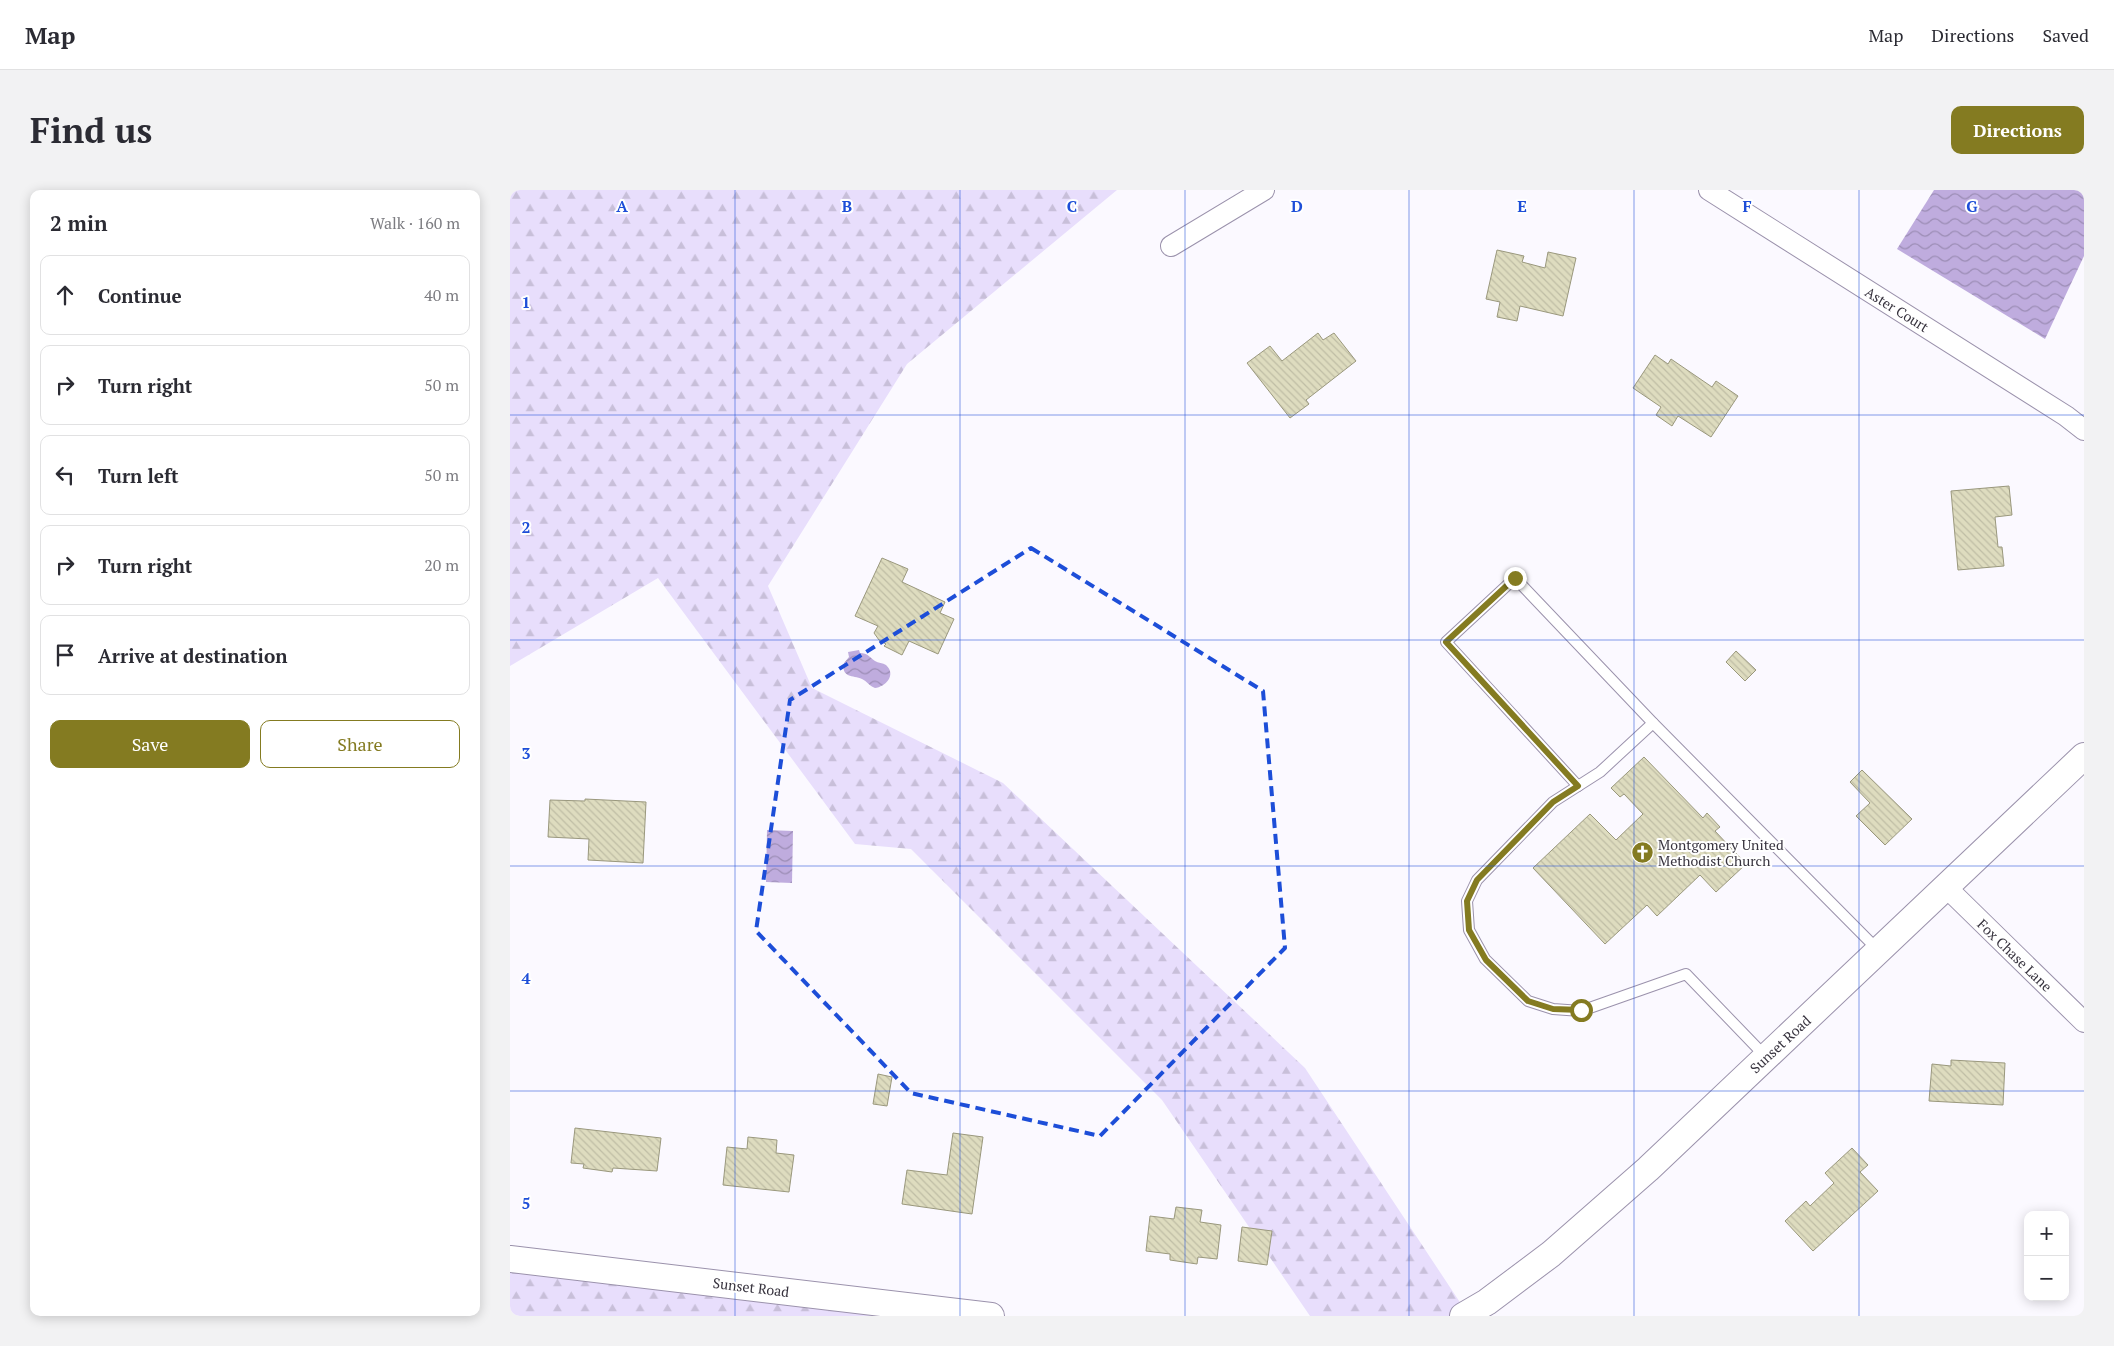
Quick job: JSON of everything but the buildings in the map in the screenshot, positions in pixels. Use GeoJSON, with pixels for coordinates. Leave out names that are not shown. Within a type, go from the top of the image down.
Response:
{"type":"FeatureCollection","features":[{"type":"Feature","properties":{"kind":"street"},"geometry":{"type":"LineString","coordinates":[[1171,246],[1264,190]]}},
{"type":"Feature","properties":{"kind":"street","name":"Aster Court"},"geometry":{"type":"LineString","coordinates":[[1709,190],[2066,416],[2084,430]]}},
{"type":"Feature","properties":{"kind":"street","name":"Sunset Road"},"geometry":{"type":"LineString","coordinates":[[1464,1316],[1487,1302],[1551,1254],[1648,1169],[2084,756]]}},
{"type":"Feature","properties":{"kind":"street","name":"Fox Chase Lane"},"geometry":{"type":"LineString","coordinates":[[1946,888],[2084,1022]]}},
{"type":"Feature","properties":{"kind":"street","name":"Sunset Road"},"geometry":{"type":"LineString","coordinates":[[510,1259],[991,1316]]}},
{"type":"Feature","properties":{"kind":"lane"},"geometry":{"type":"LineString","coordinates":[[1578,786],[1446,642],[1515,578],[1653,723],[1878,951]]}},
{"type":"Feature","properties":{"kind":"lane"},"geometry":{"type":"LineString","coordinates":[[1653,723],[1600,772],[1553,802],[1477,880],[1467,901],[1469,930],[1486,960],[1528,1001],[1553,1009],[1581,1010],[1686,974],[1766,1058]]}},
{"type":"Feature","properties":{"kind":"highlighted area"},"geometry":{"type":"Polygon","coordinates":[[[1031,548],[1263,691],[1285,948],[1100,1136],[911,1093],[756,931],[790,700],[1031,548]]]}},
{"type":"Feature","properties":{"kind":"green space"},"geometry":{"type":"Polygon","coordinates":[[[510,190],[1117,190],[907,364],[768,586],[812,688],[1003,783],[1305,1068],[1469,1316],[1310,1316],[1162,1100],[911,849],[855,844],[658,578],[510,666],[510,190]]]}},
{"type":"Feature","properties":{"kind":"green space"},"geometry":{"type":"Polygon","coordinates":[[[510,1258],[942,1316],[510,1316],[510,1258]]]}},
{"type":"Feature","properties":{"kind":"water"},"geometry":{"type":"Polygon","coordinates":[[[1934,190],[2084,190],[2084,256],[2045,339],[1897,249],[1934,190]]]}},
{"type":"Feature","properties":{"kind":"water"},"geometry":{"type":"Polygon","coordinates":[[[859,650],[860,653],[867,654],[876,662],[886,665],[890,676],[886,683],[875,688],[864,680],[846,674],[844,663],[849,657],[848,652],[859,650]]]}},
{"type":"Feature","properties":{"kind":"water"},"geometry":{"type":"Polygon","coordinates":[[[767,830],[793,831],[792,883],[766,882],[767,830]]]}},
{"type":"Feature","properties":{"kind":"place","name":"Montgomery United Methodist Church"},"geometry":{"type":"Point","coordinates":[1642,852]}},
{"type":"Feature","properties":{"kind":"route"},"geometry":{"type":"LineString","coordinates":[[1515,578],[1446,642],[1578,786],[1553,802],[1477,880],[1467,901],[1469,930],[1486,960],[1528,1001],[1553,1009],[1581,1010]]}}]}
